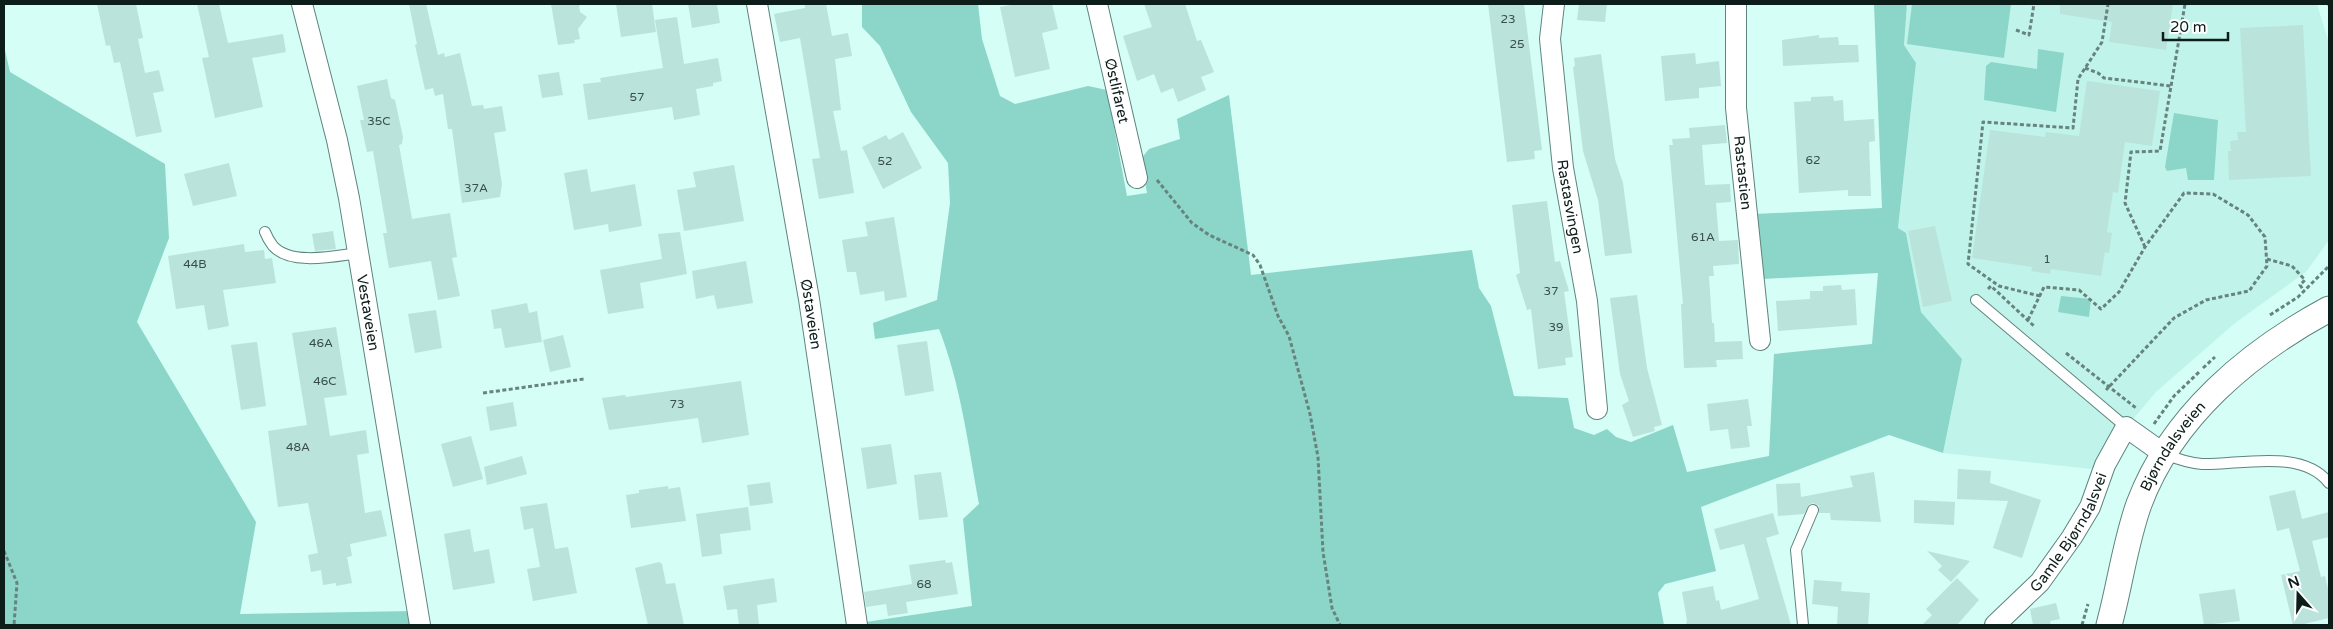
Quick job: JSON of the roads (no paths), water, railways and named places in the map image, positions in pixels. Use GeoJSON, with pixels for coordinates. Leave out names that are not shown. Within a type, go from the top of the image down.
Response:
{"type":"FeatureCollection","features":[{"type":"Feature","properties":{"kind":"street","name":"Vestaveien"},"geometry":{"type":"LineString","coordinates":[[302,4],[339,148],[359,253],[420,625]]}},
{"type":"Feature","properties":{"kind":"street","name":"Østaveien"},"geometry":{"type":"LineString","coordinates":[[757,4],[807,289],[857,625]]}},
{"type":"Feature","properties":{"kind":"street","name":"Østlifaret"},"geometry":{"type":"LineString","coordinates":[[1096,4],[1137,178]]}},
{"type":"Feature","properties":{"kind":"street","name":"Rastasvingen"},"geometry":{"type":"LineString","coordinates":[[1554,4],[1550,39],[1564,168],[1587,300],[1597,409]]}},
{"type":"Feature","properties":{"kind":"street","name":"Rastastien"},"geometry":{"type":"LineString","coordinates":[[1736,4],[1736,108],[1760,340]]}},
{"type":"Feature","properties":{"kind":"street","name":"Bjørndalsveien"},"geometry":{"type":"LineString","coordinates":[[2109,625],[2132,526],[2146,486],[2164,454],[2187,421],[2222,384],[2321,313],[2329,299]]}},
{"type":"Feature","properties":{"kind":"street"},"geometry":{"type":"LineString","coordinates":[[2126,427],[2164,454]]}},
{"type":"Feature","properties":{"kind":"street","name":"Gamle Bjørndalsvei"},"geometry":{"type":"LineString","coordinates":[[1995,625],[2040,582],[2072,538],[2090,507],[2105,464],[2126,427]]}},
{"type":"Feature","properties":{"kind":"lane"},"geometry":{"type":"LineString","coordinates":[[265,232],[276,248],[298,258],[324,258],[359,253]]}},
{"type":"Feature","properties":{"kind":"lane"},"geometry":{"type":"LineString","coordinates":[[1976,300],[2126,427]]}},
{"type":"Feature","properties":{"kind":"lane"},"geometry":{"type":"LineString","coordinates":[[2164,454],[2190,463],[2202,464],[2248,460],[2302,464],[2322,473],[2329,483]]}},
{"type":"Feature","properties":{"kind":"lane"},"geometry":{"type":"LineString","coordinates":[[1803,625],[1796,550],[1813,510]]}}]}
